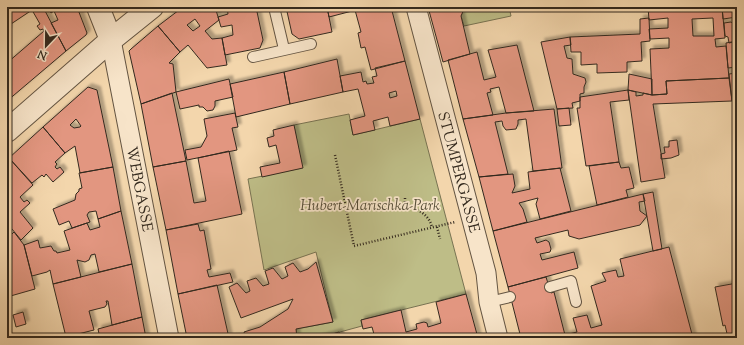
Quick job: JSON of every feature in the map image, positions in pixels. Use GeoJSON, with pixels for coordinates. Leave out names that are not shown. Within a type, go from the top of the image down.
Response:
{"type":"FeatureCollection","features":[{"type":"Feature","properties":{"kind":"street"},"geometry":{"type":"LineString","coordinates":[[98,7],[111,40]]}},
{"type":"Feature","properties":{"kind":"street"},"geometry":{"type":"LineString","coordinates":[[7,130],[111,40],[152,7]]}},
{"type":"Feature","properties":{"kind":"street","name":"STUMPERGASSE"},"geometry":{"type":"LineString","coordinates":[[416,7],[488,278],[489,302],[498,338]]}},
{"type":"Feature","properties":{"kind":"street","name":"WEBGASSE"},"geometry":{"type":"LineString","coordinates":[[111,40],[169,338]]}},
{"type":"Feature","properties":{"kind":"lane"},"geometry":{"type":"LineString","coordinates":[[274,7],[284,49]]}},
{"type":"Feature","properties":{"kind":"lane"},"geometry":{"type":"LineString","coordinates":[[253,56],[311,44]]}},
{"type":"Feature","properties":{"kind":"lane"},"geometry":{"type":"LineString","coordinates":[[550,287],[571,281],[576,302]]}},
{"type":"Feature","properties":{"kind":"lane"},"geometry":{"type":"LineString","coordinates":[[489,302],[510,297]]}},
{"type":"Feature","properties":{"kind":"path"},"geometry":{"type":"LineString","coordinates":[[336,156],[354,246],[437,227],[471,217]]}},
{"type":"Feature","properties":{"kind":"path"},"geometry":{"type":"LineString","coordinates":[[406,198],[405,206],[420,210],[430,219],[432,228]]}},
{"type":"Feature","properties":{"kind":"path"},"geometry":{"type":"LineString","coordinates":[[437,227],[440,239]]}},
{"type":"Feature","properties":{"kind":"green space"},"geometry":{"type":"Polygon","coordinates":[[[463,7],[509,7],[511,16],[464,26],[461,16],[464,9],[463,7]]]}},
{"type":"Feature","properties":{"kind":"green space","name":"Hubert-Marischka-Park"},"geometry":{"type":"Polygon","coordinates":[[[349,114],[353,135],[420,119],[466,294],[361,320],[362,326],[318,338],[297,338],[296,329],[333,322],[316,252],[264,270],[248,179],[302,168],[294,125],[349,114]]]}},
{"type":"Feature","properties":{"kind":"building"},"geometry":{"type":"Polygon","coordinates":[[[7,7],[43,7],[66,51],[7,101],[7,63],[44,31],[43,29],[40,30],[37,26],[40,24],[32,10],[8,26],[7,31],[7,7]]]}},
{"type":"Feature","properties":{"kind":"building"},"geometry":{"type":"Polygon","coordinates":[[[43,7],[77,7],[87,33],[86,35],[66,51],[51,23],[58,20],[54,11],[51,13],[50,11],[44,10],[43,7]]]}},
{"type":"Feature","properties":{"kind":"building"},"geometry":{"type":"Polygon","coordinates":[[[183,7],[215,7],[219,20],[205,31],[212,39],[222,38],[227,65],[207,68],[188,45],[180,52],[158,26],[183,7]],[[195,19],[187,25],[193,31],[200,26],[195,19]]]}},
{"type":"Feature","properties":{"kind":"building"},"geometry":{"type":"Polygon","coordinates":[[[227,7],[256,7],[263,40],[260,48],[225,55],[222,38],[233,35],[232,25],[221,27],[218,17],[228,14],[227,7]]]}},
{"type":"Feature","properties":{"kind":"building"},"geometry":{"type":"Polygon","coordinates":[[[286,7],[327,7],[332,32],[299,39],[292,34],[286,7]]]}},
{"type":"Feature","properties":{"kind":"building"},"geometry":{"type":"Polygon","coordinates":[[[327,7],[355,7],[356,10],[329,17],[327,7]]]}},
{"type":"Feature","properties":{"kind":"building"},"geometry":{"type":"Polygon","coordinates":[[[368,7],[391,7],[405,61],[371,70],[365,47],[361,48],[358,33],[361,32],[355,10],[368,7]]]}},
{"type":"Feature","properties":{"kind":"building"},"geometry":{"type":"Polygon","coordinates":[[[428,7],[463,7],[464,9],[461,16],[470,54],[443,62],[428,7]]]}},
{"type":"Feature","properties":{"kind":"building"},"geometry":{"type":"Polygon","coordinates":[[[648,7],[722,7],[725,38],[715,39],[716,47],[726,46],[729,78],[666,81],[667,94],[652,95],[650,49],[669,48],[669,38],[650,39],[649,29],[668,28],[668,18],[649,20],[648,7]],[[713,18],[692,19],[693,36],[714,36],[713,18]]]}},
{"type":"Feature","properties":{"kind":"building"},"geometry":{"type":"Polygon","coordinates":[[[722,7],[736,7],[737,17],[723,19],[722,7]]]}},
{"type":"Feature","properties":{"kind":"building"},"geometry":{"type":"Polygon","coordinates":[[[649,18],[650,41],[641,42],[642,61],[627,62],[627,72],[597,73],[597,64],[581,65],[581,52],[571,52],[570,37],[640,34],[640,19],[649,18]]]}},
{"type":"Feature","properties":{"kind":"building"},"geometry":{"type":"Polygon","coordinates":[[[731,22],[737,25],[737,41],[729,43],[728,37],[725,36],[724,23],[731,22]]]}},
{"type":"Feature","properties":{"kind":"building"},"geometry":{"type":"Polygon","coordinates":[[[158,26],[180,52],[169,63],[173,64],[176,92],[141,104],[129,51],[158,26]]]}},
{"type":"Feature","properties":{"kind":"building"},"geometry":{"type":"Polygon","coordinates":[[[570,37],[571,45],[564,46],[567,58],[572,59],[573,74],[585,78],[586,82],[584,93],[580,94],[580,101],[572,103],[573,108],[557,109],[541,42],[570,37]]]}},
{"type":"Feature","properties":{"kind":"building"},"geometry":{"type":"Polygon","coordinates":[[[737,41],[737,67],[728,68],[726,43],[737,41]]]}},
{"type":"Feature","properties":{"kind":"building"},"geometry":{"type":"Polygon","coordinates":[[[517,45],[534,111],[506,113],[499,87],[490,89],[491,92],[487,93],[493,115],[463,119],[448,60],[477,52],[484,80],[496,77],[488,50],[517,45]]]}},
{"type":"Feature","properties":{"kind":"building"},"geometry":{"type":"Polygon","coordinates":[[[337,59],[343,92],[290,104],[284,72],[337,59]]]}},
{"type":"Feature","properties":{"kind":"building"},"geometry":{"type":"Polygon","coordinates":[[[405,61],[420,119],[390,126],[388,117],[373,121],[375,130],[353,135],[350,120],[365,116],[358,89],[343,92],[340,76],[361,72],[363,82],[366,81],[367,84],[374,83],[372,77],[377,76],[375,68],[405,61]],[[396,91],[389,93],[390,98],[397,96],[396,91]]]}},
{"type":"Feature","properties":{"kind":"building"},"geometry":{"type":"Polygon","coordinates":[[[284,72],[290,104],[236,117],[230,84],[284,72]]]}},
{"type":"Feature","properties":{"kind":"building"},"geometry":{"type":"Polygon","coordinates":[[[737,73],[737,100],[732,101],[729,74],[737,73]]]}},
{"type":"Feature","properties":{"kind":"building"},"geometry":{"type":"Polygon","coordinates":[[[629,74],[652,79],[652,95],[628,90],[629,74]]]}},
{"type":"Feature","properties":{"kind":"building"},"geometry":{"type":"Polygon","coordinates":[[[729,78],[732,101],[653,104],[665,178],[641,182],[628,90],[636,92],[636,96],[643,95],[643,93],[652,95],[667,94],[666,81],[729,78]]]}},
{"type":"Feature","properties":{"kind":"building"},"geometry":{"type":"Polygon","coordinates":[[[229,79],[233,97],[215,101],[213,110],[207,111],[203,107],[199,107],[199,105],[180,109],[176,92],[229,79]]]}},
{"type":"Feature","properties":{"kind":"building"},"geometry":{"type":"Polygon","coordinates":[[[88,87],[97,90],[113,167],[80,173],[75,146],[65,153],[43,127],[88,87]],[[76,119],[70,125],[74,128],[81,126],[76,119]]]}},
{"type":"Feature","properties":{"kind":"building"},"geometry":{"type":"Polygon","coordinates":[[[628,90],[629,100],[610,102],[619,162],[586,166],[577,108],[580,108],[580,97],[628,90]]]}},
{"type":"Feature","properties":{"kind":"building"},"geometry":{"type":"Polygon","coordinates":[[[172,93],[186,161],[153,167],[141,104],[172,93]]]}},
{"type":"Feature","properties":{"kind":"building"},"geometry":{"type":"Polygon","coordinates":[[[569,108],[571,125],[559,126],[557,109],[569,108]]]}},
{"type":"Feature","properties":{"kind":"building"},"geometry":{"type":"Polygon","coordinates":[[[554,109],[562,168],[533,171],[526,119],[518,120],[516,129],[506,130],[502,121],[495,122],[508,174],[479,177],[463,119],[506,113],[554,109]]]}},
{"type":"Feature","properties":{"kind":"building"},"geometry":{"type":"Polygon","coordinates":[[[235,113],[238,127],[232,128],[237,150],[187,160],[185,150],[201,147],[207,136],[204,119],[235,113]]]}},
{"type":"Feature","properties":{"kind":"building"},"geometry":{"type":"Polygon","coordinates":[[[294,125],[303,168],[262,177],[260,167],[280,163],[276,145],[269,147],[267,138],[274,136],[273,130],[294,125]]]}},
{"type":"Feature","properties":{"kind":"building"},"geometry":{"type":"Polygon","coordinates":[[[43,127],[65,153],[55,162],[57,164],[55,167],[57,169],[60,167],[64,172],[53,182],[46,174],[44,177],[42,175],[32,183],[9,158],[43,127]]]}},
{"type":"Feature","properties":{"kind":"building"},"geometry":{"type":"Polygon","coordinates":[[[677,140],[679,155],[661,159],[661,154],[665,153],[664,147],[669,147],[669,141],[677,140]]]}},
{"type":"Feature","properties":{"kind":"building"},"geometry":{"type":"Polygon","coordinates":[[[229,151],[242,214],[166,230],[153,167],[186,161],[194,203],[206,201],[198,158],[229,151]]]}},
{"type":"Feature","properties":{"kind":"building"},"geometry":{"type":"Polygon","coordinates":[[[9,158],[33,185],[20,197],[24,202],[27,200],[30,203],[20,212],[33,228],[21,240],[7,223],[7,159],[9,158]]]}},
{"type":"Feature","properties":{"kind":"building"},"geometry":{"type":"Polygon","coordinates":[[[619,162],[621,168],[629,167],[634,188],[626,190],[628,197],[597,205],[589,166],[619,162]]]}},
{"type":"Feature","properties":{"kind":"building"},"geometry":{"type":"Polygon","coordinates":[[[113,167],[121,211],[98,219],[96,211],[89,212],[87,215],[90,222],[72,228],[69,221],[59,225],[53,209],[75,200],[76,194],[79,189],[82,188],[79,173],[113,167]]]}},
{"type":"Feature","properties":{"kind":"building"},"geometry":{"type":"Polygon","coordinates":[[[560,168],[571,211],[540,219],[536,204],[538,198],[519,203],[523,209],[527,222],[493,231],[479,177],[513,174],[515,186],[512,193],[530,189],[528,172],[560,168]]]}},
{"type":"Feature","properties":{"kind":"building"},"geometry":{"type":"Polygon","coordinates":[[[653,192],[662,249],[653,251],[643,194],[653,192]]]}},
{"type":"Feature","properties":{"kind":"building"},"geometry":{"type":"Polygon","coordinates":[[[643,194],[645,201],[639,202],[640,211],[647,216],[640,225],[579,239],[569,236],[568,230],[535,238],[537,243],[546,240],[549,242],[551,249],[550,252],[540,254],[542,260],[574,252],[578,268],[508,287],[493,231],[643,194]]]}},
{"type":"Feature","properties":{"kind":"building"},"geometry":{"type":"Polygon","coordinates":[[[121,211],[132,264],[99,272],[95,254],[91,255],[89,260],[85,262],[77,260],[81,277],[53,284],[50,270],[32,276],[24,245],[38,240],[40,248],[51,246],[57,253],[70,250],[64,231],[87,223],[90,230],[100,227],[98,219],[121,211]]]}},
{"type":"Feature","properties":{"kind":"building"},"geometry":{"type":"Polygon","coordinates":[[[198,224],[200,231],[204,230],[211,269],[207,270],[209,277],[230,273],[233,282],[178,294],[166,230],[198,224]]]}},
{"type":"Feature","properties":{"kind":"building"},"geometry":{"type":"Polygon","coordinates":[[[14,232],[24,245],[35,289],[7,297],[7,239],[14,232]]]}},
{"type":"Feature","properties":{"kind":"building"},"geometry":{"type":"Polygon","coordinates":[[[669,247],[693,338],[521,338],[508,287],[546,277],[551,293],[554,292],[565,335],[577,332],[573,318],[587,315],[591,328],[602,325],[591,286],[606,281],[602,273],[616,270],[618,277],[624,276],[620,259],[669,247]]]}},
{"type":"Feature","properties":{"kind":"building"},"geometry":{"type":"Polygon","coordinates":[[[316,262],[333,322],[296,329],[297,338],[231,338],[245,336],[244,332],[260,327],[288,309],[293,299],[241,318],[229,287],[237,283],[246,293],[250,291],[247,281],[256,278],[263,286],[269,284],[265,271],[273,268],[282,279],[288,276],[285,267],[293,263],[300,272],[308,269],[316,262]]]}},
{"type":"Feature","properties":{"kind":"building"},"geometry":{"type":"Polygon","coordinates":[[[132,264],[142,317],[112,325],[108,301],[106,301],[107,304],[105,307],[89,311],[94,330],[66,337],[53,284],[132,264]]]}},
{"type":"Feature","properties":{"kind":"building"},"geometry":{"type":"Polygon","coordinates":[[[737,283],[737,336],[728,338],[725,325],[723,326],[715,287],[737,283]]]}},
{"type":"Feature","properties":{"kind":"building"},"geometry":{"type":"Polygon","coordinates":[[[217,285],[229,338],[187,338],[178,294],[217,285]]]}},
{"type":"Feature","properties":{"kind":"building"},"geometry":{"type":"Polygon","coordinates":[[[466,294],[478,338],[445,338],[444,335],[436,338],[375,338],[372,327],[363,329],[361,320],[401,310],[406,332],[417,329],[416,324],[424,322],[427,323],[428,327],[441,323],[436,302],[466,294]]]}},
{"type":"Feature","properties":{"kind":"building"},"geometry":{"type":"Polygon","coordinates":[[[23,312],[26,324],[16,327],[13,315],[23,312]]]}},
{"type":"Feature","properties":{"kind":"building"},"geometry":{"type":"Polygon","coordinates":[[[142,317],[146,338],[100,338],[98,329],[142,317]]]}},
{"type":"Feature","properties":{"kind":"building"},"geometry":{"type":"Polygon","coordinates":[[[339,332],[341,338],[318,338],[339,332]]]}}]}
